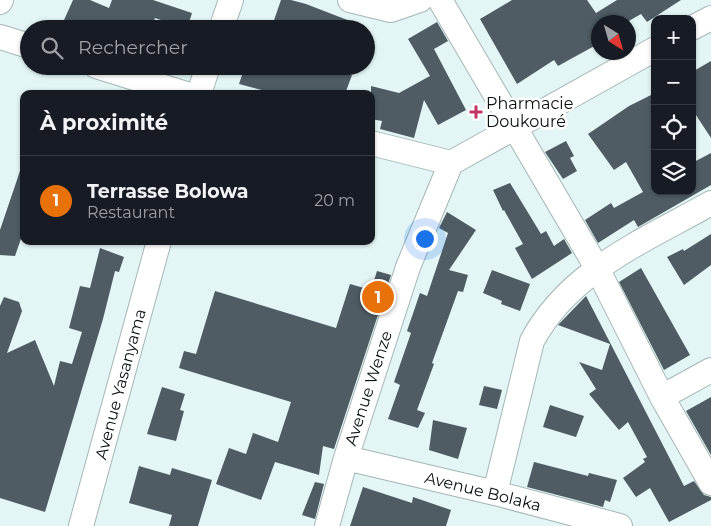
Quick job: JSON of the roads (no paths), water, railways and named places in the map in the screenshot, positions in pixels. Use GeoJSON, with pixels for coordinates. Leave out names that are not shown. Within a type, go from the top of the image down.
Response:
{"type":"FeatureCollection","features":[{"type":"Feature","properties":{"kind":"street"},"geometry":{"type":"LineString","coordinates":[[224,20],[231,0]]}},
{"type":"Feature","properties":{"kind":"street"},"geometry":{"type":"LineString","coordinates":[[350,0],[391,10],[420,0]]}},
{"type":"Feature","properties":{"kind":"street"},"geometry":{"type":"LineString","coordinates":[[440,0],[597,268],[662,396],[711,483]]}},
{"type":"Feature","properties":{"kind":"street"},"geometry":{"type":"LineString","coordinates":[[696,26],[711,18]]}},
{"type":"Feature","properties":{"kind":"street"},"geometry":{"type":"LineString","coordinates":[[0,37],[20,43]]}},
{"type":"Feature","properties":{"kind":"street"},"geometry":{"type":"LineString","coordinates":[[375,144],[450,163],[651,51]]}},
{"type":"Feature","properties":{"kind":"street"},"geometry":{"type":"LineString","coordinates":[[125,75],[173,90]]}},
{"type":"Feature","properties":{"kind":"street"},"geometry":{"type":"LineString","coordinates":[[200,90],[205,75]]}},
{"type":"Feature","properties":{"kind":"street","name":"Avenue Wenze"},"geometry":{"type":"LineString","coordinates":[[327,526],[346,458],[408,268],[450,163]]}},
{"type":"Feature","properties":{"kind":"street"},"geometry":{"type":"LineString","coordinates":[[495,493],[532,342],[544,319],[560,299],[597,268],[711,203]]}},
{"type":"Feature","properties":{"kind":"street","name":"Avenue Yasanyama"},"geometry":{"type":"LineString","coordinates":[[81,526],[158,245]]}},
{"type":"Feature","properties":{"kind":"street"},"geometry":{"type":"LineString","coordinates":[[662,396],[711,370]]}},
{"type":"Feature","properties":{"kind":"street","name":"Avenue Bolaka"},"geometry":{"type":"LineString","coordinates":[[346,458],[495,493],[620,526]]}},
{"type":"Feature","properties":{"kind":"place","name":"Pharmacie Doukouré"},"geometry":{"type":"Point","coordinates":[476,112]}},
{"type":"Feature","properties":{"kind":"place","name":"Terrasse Bolowa"},"geometry":{"type":"Point","coordinates":[378,297]}}]}
